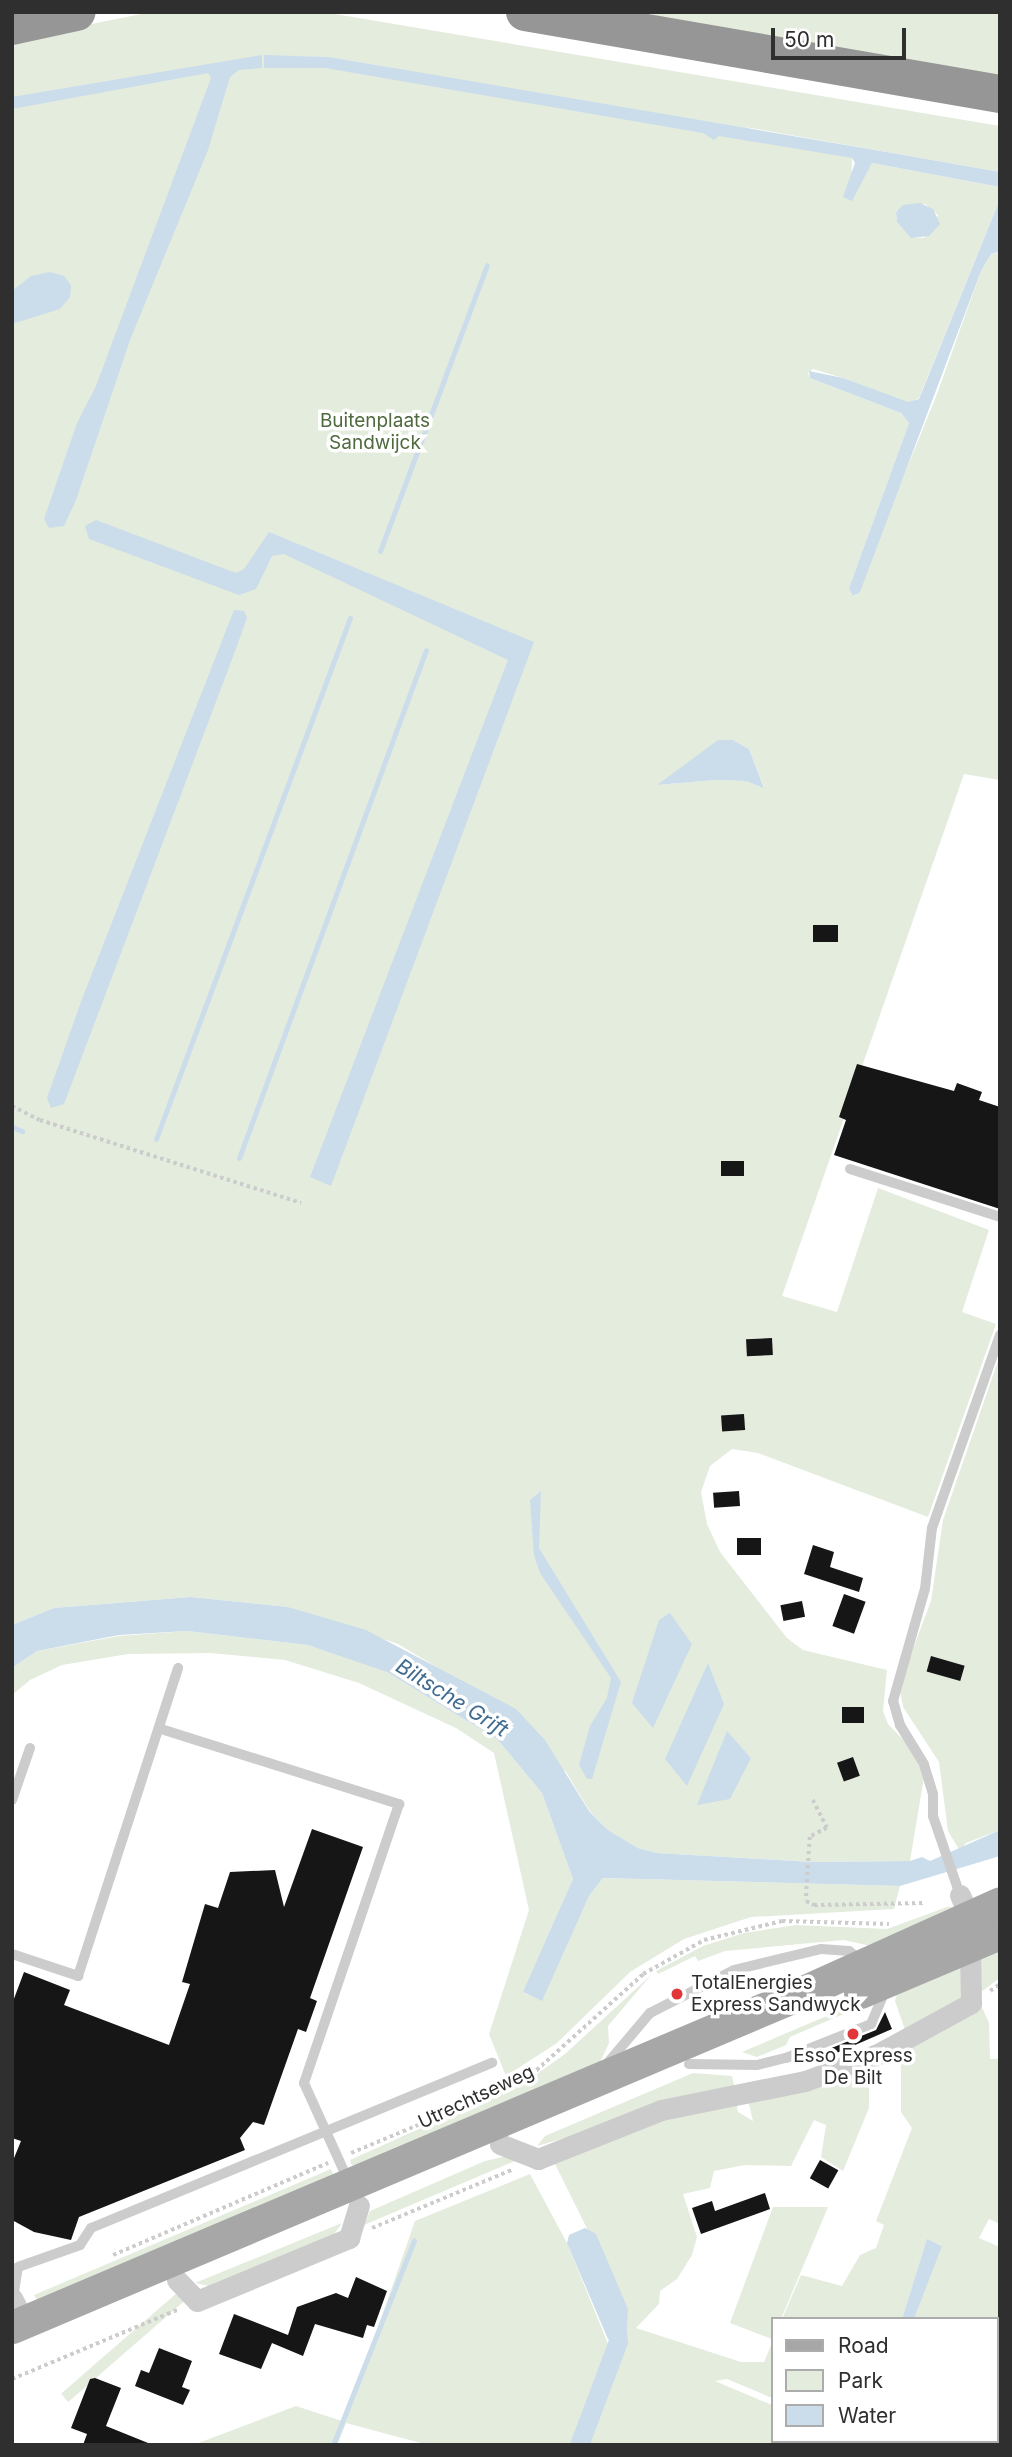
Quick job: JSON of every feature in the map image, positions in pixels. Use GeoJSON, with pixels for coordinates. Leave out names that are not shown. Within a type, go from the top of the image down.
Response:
{"type":"FeatureCollection","features":[{"type":"Feature","properties":{"kind":"highway"},"geometry":{"type":"LineString","coordinates":[[12,26],[77,12]]}},
{"type":"Feature","properties":{"kind":"highway"},"geometry":{"type":"LineString","coordinates":[[525,12],[1000,94]]}},
{"type":"Feature","properties":{"kind":"main road","name":"Utrechtseweg"},"geometry":{"type":"LineString","coordinates":[[15,2319],[187,2291],[349,2183],[500,2144],[689,2064],[975,1923],[1000,1903]]}},
{"type":"Feature","properties":{"kind":"main road","name":"Utrechtseweg"},"geometry":{"type":"LineString","coordinates":[[15,2319],[596,2080],[878,1972]]}},
{"type":"Feature","properties":{"kind":"street"},"geometry":{"type":"LineString","coordinates":[[500,2144],[538,2159],[660,2110],[806,2081],[920,2034],[971,2003],[975,1923]]}},
{"type":"Feature","properties":{"kind":"street"},"geometry":{"type":"LineString","coordinates":[[349,2183],[349,2238]]}},
{"type":"Feature","properties":{"kind":"street","name":"Utrechtseweg"},"geometry":{"type":"LineString","coordinates":[[187,2291],[349,2238]]}},
{"type":"Feature","properties":{"kind":"lane"},"geometry":{"type":"LineString","coordinates":[[850,1169],[1000,1217]]}},
{"type":"Feature","properties":{"kind":"lane"},"geometry":{"type":"LineString","coordinates":[[975,1923],[945,1854],[933,1816],[933,1794],[924,1764],[900,1725],[893,1700],[925,1589],[932,1528],[1000,1335]]}},
{"type":"Feature","properties":{"kind":"lane"},"geometry":{"type":"LineString","coordinates":[[12,1954],[78,1976],[161,1729],[178,1668]]}},
{"type":"Feature","properties":{"kind":"lane"},"geometry":{"type":"LineString","coordinates":[[161,1729],[399,1804],[303,2083],[349,2183]]}},
{"type":"Feature","properties":{"kind":"lane"},"geometry":{"type":"LineString","coordinates":[[12,1800],[30,1748]]}},
{"type":"Feature","properties":{"kind":"lane"},"geometry":{"type":"LineString","coordinates":[[596,2080],[617,2049],[650,2013],[734,1970],[821,1949],[849,1951],[878,1972]]}},
{"type":"Feature","properties":{"kind":"lane"},"geometry":{"type":"LineString","coordinates":[[15,2319],[18,2267],[80,2245],[91,2228],[492,2063]]}},
{"type":"Feature","properties":{"kind":"path"},"geometry":{"type":"LineString","coordinates":[[12,1105],[40,1120],[301,1203]]}},
{"type":"Feature","properties":{"kind":"path"},"geometry":{"type":"LineString","coordinates":[[813,1800],[827,1828],[810,1837],[806,1901],[814,1905],[923,1903]]}},
{"type":"Feature","properties":{"kind":"path","name":"Utrechtseweg"},"geometry":{"type":"LineString","coordinates":[[479,2100],[531,2075],[643,1974],[704,1940],[782,1921],[899,1922]]}},
{"type":"Feature","properties":{"kind":"path","name":"Utrechtseweg"},"geometry":{"type":"LineString","coordinates":[[109,2256],[349,2183],[466,2105]]}},
{"type":"Feature","properties":{"kind":"path"},"geometry":{"type":"LineString","coordinates":[[349,2238],[538,2159]]}},
{"type":"Feature","properties":{"kind":"path"},"geometry":{"type":"LineString","coordinates":[[12,2379],[187,2291]]}},
{"type":"Feature","properties":{"kind":"green space","name":"Buitenplaats Sandwijck"},"geometry":{"type":"Polygon","coordinates":[[[151,12],[323,12],[1000,126],[1000,172],[745,127],[852,158],[851,201],[872,163],[1000,187],[1000,199],[919,398],[908,403],[813,369],[808,373],[810,378],[901,413],[909,423],[849,588],[855,596],[937,394],[981,271],[991,254],[1000,251],[1000,780],[964,774],[782,1296],[837,1312],[878,1188],[989,1230],[962,1312],[996,1324],[928,1517],[758,1453],[732,1449],[710,1466],[701,1492],[707,1524],[720,1552],[787,1638],[803,1650],[887,1670],[883,1711],[888,1724],[911,1748],[924,1777],[910,1861],[812,1862],[657,1853],[638,1848],[608,1830],[589,1810],[566,1772],[463,1683],[398,1644],[288,1607],[191,1597],[54,1608],[12,1625],[12,40],[151,12]],[[264,56],[264,68],[393,68],[329,57],[264,56]],[[925,204],[896,211],[897,222],[911,237],[924,238],[938,215],[925,204]],[[719,740],[658,785],[714,780],[746,781],[764,787],[749,749],[733,740],[719,740]],[[727,1732],[698,1805],[751,1758],[727,1732]]]}},
{"type":"Feature","properties":{"kind":"green space"},"geometry":{"type":"Polygon","coordinates":[[[617,12],[1000,12],[1000,76],[617,12]]]}},
{"type":"Feature","properties":{"kind":"green space"},"geometry":{"type":"Polygon","coordinates":[[[1000,1355],[1000,1830],[966,1843],[960,1851],[948,1831],[939,1762],[903,1707],[899,1686],[931,1601],[943,1520],[1000,1355]]]}},
{"type":"Feature","properties":{"kind":"green space"},"geometry":{"type":"Polygon","coordinates":[[[187,1631],[308,1645],[352,1658],[387,1672],[498,1740],[542,1793],[573,1879],[524,1993],[541,2000],[589,1896],[603,1878],[900,1886],[894,1909],[751,1917],[684,1939],[630,1972],[557,2043],[506,2076],[489,2034],[529,1910],[494,1753],[456,1728],[359,1683],[285,1660],[211,1653],[128,1654],[62,1665],[30,1680],[12,1695],[12,1668],[37,1651],[119,1636],[187,1631]]]}},
{"type":"Feature","properties":{"kind":"green space"},"geometry":{"type":"Polygon","coordinates":[[[952,1907],[870,1946],[844,1940],[725,1951],[698,1961],[695,1956],[658,1974],[656,1971],[703,1946],[744,1933],[796,1925],[887,1929],[952,1907]]]}},
{"type":"Feature","properties":{"kind":"green space"},"geometry":{"type":"Polygon","coordinates":[[[1000,1945],[1000,1978],[981,1992],[976,1958],[1000,1945]]]}},
{"type":"Feature","properties":{"kind":"green space"},"geometry":{"type":"Polygon","coordinates":[[[964,1962],[966,1995],[907,2036],[895,2001],[900,1984],[964,1962]]]}},
{"type":"Feature","properties":{"kind":"green space"},"geometry":{"type":"Polygon","coordinates":[[[651,1975],[608,2026],[609,2043],[596,2071],[354,2166],[351,2164],[350,2160],[530,2079],[565,2054],[651,1975]]]}},
{"type":"Feature","properties":{"kind":"green space"},"geometry":{"type":"Polygon","coordinates":[[[869,1998],[869,2003],[790,2037],[786,2045],[757,2057],[742,2052],[869,1998]]]}},
{"type":"Feature","properties":{"kind":"green space"},"geometry":{"type":"Polygon","coordinates":[[[981,2005],[989,2023],[990,2059],[1000,2059],[1000,2224],[989,2219],[979,2238],[1000,2247],[1000,2445],[428,2445],[346,2423],[337,2445],[193,2445],[296,2406],[345,2422],[415,2221],[530,2174],[567,2243],[613,2356],[626,2343],[627,2309],[555,2164],[633,2127],[736,2102],[738,2112],[753,2121],[748,2100],[860,2074],[869,2083],[869,2108],[843,2171],[821,2157],[826,2125],[814,2120],[791,2166],[745,2165],[714,2171],[710,2188],[683,2194],[697,2237],[692,2255],[677,2279],[660,2291],[659,2304],[636,2328],[741,2362],[764,2362],[771,2345],[771,2398],[727,2379],[715,2381],[771,2405],[771,2443],[998,2443],[998,2317],[915,2317],[941,2245],[927,2240],[903,2317],[783,2317],[801,2275],[842,2286],[860,2255],[876,2248],[884,2225],[876,2221],[912,2128],[901,2112],[901,2064],[892,2058],[981,2005]]]}},
{"type":"Feature","properties":{"kind":"green space"},"geometry":{"type":"Polygon","coordinates":[[[693,2073],[732,2076],[735,2089],[537,2146],[545,2136],[693,2073]]]}},
{"type":"Feature","properties":{"kind":"green space"},"geometry":{"type":"Polygon","coordinates":[[[516,2154],[522,2158],[364,2225],[370,2211],[485,2161],[516,2154]]]}},
{"type":"Feature","properties":{"kind":"green space"},"geometry":{"type":"Polygon","coordinates":[[[331,2169],[335,2179],[37,2300],[34,2295],[331,2169]]]}},
{"type":"Feature","properties":{"kind":"green space"},"geometry":{"type":"Polygon","coordinates":[[[773,2207],[828,2207],[782,2317],[771,2317],[771,2339],[730,2323],[773,2207]]]}},
{"type":"Feature","properties":{"kind":"green space"},"geometry":{"type":"Polygon","coordinates":[[[342,2223],[332,2237],[213,2287],[195,2283],[342,2223]]]}},
{"type":"Feature","properties":{"kind":"green space"},"geometry":{"type":"Polygon","coordinates":[[[178,2292],[185,2300],[68,2402],[61,2394],[178,2292]]]}},
{"type":"Feature","properties":{"kind":"water"},"geometry":{"type":"Polygon","coordinates":[[[262,55],[262,68],[239,70],[230,77],[208,150],[130,340],[76,500],[64,526],[49,528],[44,519],[77,423],[96,386],[211,78],[208,73],[12,109],[12,97],[262,55]]]}},
{"type":"Feature","properties":{"kind":"water"},"geometry":{"type":"Polygon","coordinates":[[[264,55],[329,57],[1000,172],[1000,187],[872,163],[852,201],[843,197],[855,163],[852,158],[719,136],[714,140],[703,133],[325,68],[264,68],[264,55]]]}},
{"type":"Feature","properties":{"kind":"water"},"geometry":{"type":"Polygon","coordinates":[[[1000,199],[1000,251],[991,254],[981,271],[860,592],[853,596],[849,588],[909,423],[901,413],[810,378],[809,371],[843,378],[908,402],[919,399],[1000,199]]]}},
{"type":"Feature","properties":{"kind":"water"},"geometry":{"type":"Polygon","coordinates":[[[920,203],[933,209],[940,224],[929,236],[911,238],[897,222],[896,212],[903,205],[920,203]]]}},
{"type":"Feature","properties":{"kind":"water"},"geometry":{"type":"Polygon","coordinates":[[[50,272],[64,276],[71,285],[70,297],[60,309],[12,324],[12,291],[31,276],[50,272]]]}},
{"type":"Feature","properties":{"kind":"water"},"geometry":{"type":"Polygon","coordinates":[[[96,520],[236,573],[244,569],[269,532],[534,642],[331,1186],[310,1177],[508,660],[284,554],[272,556],[256,589],[239,595],[89,539],[85,526],[96,520]]]}},
{"type":"Feature","properties":{"kind":"water"},"geometry":{"type":"Polygon","coordinates":[[[234,610],[244,611],[247,618],[234,654],[64,1104],[51,1108],[47,1098],[82,999],[234,610]]]}},
{"type":"Feature","properties":{"kind":"water"},"geometry":{"type":"Polygon","coordinates":[[[718,740],[733,740],[749,749],[764,788],[746,781],[715,780],[657,785],[718,740]]]}},
{"type":"Feature","properties":{"kind":"water"},"geometry":{"type":"Polygon","coordinates":[[[541,1491],[539,1548],[621,1682],[592,1779],[587,1779],[579,1765],[590,1726],[607,1698],[611,1678],[540,1573],[534,1555],[530,1500],[541,1491]]]}},
{"type":"Feature","properties":{"kind":"water","name":"Biltsche Grift"},"geometry":{"type":"Polygon","coordinates":[[[191,1597],[288,1607],[366,1630],[516,1709],[545,1740],[589,1811],[608,1830],[638,1848],[657,1853],[812,1862],[910,1861],[922,1857],[930,1861],[1000,1830],[1000,1856],[900,1886],[603,1878],[589,1896],[542,2001],[523,1992],[573,1879],[542,1793],[498,1740],[387,1672],[308,1645],[187,1631],[119,1635],[37,1651],[12,1668],[12,1625],[54,1608],[191,1597]]]}},
{"type":"Feature","properties":{"kind":"water"},"geometry":{"type":"Polygon","coordinates":[[[670,1613],[692,1644],[653,1728],[632,1703],[659,1620],[670,1613]]]}},
{"type":"Feature","properties":{"kind":"water"},"geometry":{"type":"Polygon","coordinates":[[[708,1663],[724,1704],[687,1786],[665,1759],[708,1663]]]}},
{"type":"Feature","properties":{"kind":"water"},"geometry":{"type":"Polygon","coordinates":[[[727,1731],[751,1758],[730,1799],[697,1805],[727,1731]]]}},
{"type":"Feature","properties":{"kind":"water"},"geometry":{"type":"Polygon","coordinates":[[[585,2228],[596,2234],[628,2309],[626,2343],[608,2339],[567,2243],[569,2235],[585,2228]]]}},
{"type":"Feature","properties":{"kind":"water"},"geometry":{"type":"Polygon","coordinates":[[[927,2239],[942,2246],[915,2317],[903,2317],[927,2239]]]}},
{"type":"Feature","properties":{"kind":"building"},"geometry":{"type":"Polygon","coordinates":[[[813,925],[838,925],[838,942],[813,942],[813,925]]]}},
{"type":"Feature","properties":{"kind":"building"},"geometry":{"type":"Polygon","coordinates":[[[857,1064],[954,1091],[957,1083],[982,1092],[979,1100],[1000,1107],[1000,1209],[834,1155],[846,1120],[839,1117],[857,1064]]]}},
{"type":"Feature","properties":{"kind":"building"},"geometry":{"type":"Polygon","coordinates":[[[721,1161],[744,1161],[744,1176],[721,1176],[721,1161]]]}},
{"type":"Feature","properties":{"kind":"building"},"geometry":{"type":"Polygon","coordinates":[[[772,1338],[773,1355],[747,1356],[746,1339],[772,1338]]]}},
{"type":"Feature","properties":{"kind":"building"},"geometry":{"type":"Polygon","coordinates":[[[744,1414],[745,1430],[722,1432],[721,1416],[744,1414]]]}},
{"type":"Feature","properties":{"kind":"building"},"geometry":{"type":"Polygon","coordinates":[[[739,1491],[740,1506],[714,1508],[713,1493],[739,1491]]]}},
{"type":"Feature","properties":{"kind":"building"},"geometry":{"type":"Polygon","coordinates":[[[737,1538],[761,1538],[761,1555],[737,1555],[737,1538]]]}},
{"type":"Feature","properties":{"kind":"building"},"geometry":{"type":"Polygon","coordinates":[[[813,1545],[834,1552],[830,1567],[863,1578],[859,1592],[804,1574],[813,1545]]]}},
{"type":"Feature","properties":{"kind":"building"},"geometry":{"type":"Polygon","coordinates":[[[844,1594],[866,1602],[854,1634],[832,1626],[844,1594]]]}},
{"type":"Feature","properties":{"kind":"building"},"geometry":{"type":"Polygon","coordinates":[[[802,1601],[805,1617],[783,1621],[780,1605],[802,1601]]]}},
{"type":"Feature","properties":{"kind":"building"},"geometry":{"type":"Polygon","coordinates":[[[931,1656],[965,1666],[960,1681],[927,1671],[931,1656]]]}},
{"type":"Feature","properties":{"kind":"building"},"geometry":{"type":"Polygon","coordinates":[[[842,1707],[864,1707],[864,1723],[842,1723],[842,1707]]]}},
{"type":"Feature","properties":{"kind":"building"},"geometry":{"type":"Polygon","coordinates":[[[853,1757],[860,1776],[844,1782],[837,1763],[853,1757]]]}},
{"type":"Feature","properties":{"kind":"building"},"geometry":{"type":"Polygon","coordinates":[[[312,1829],[363,1847],[310,1998],[317,2001],[306,2032],[298,2029],[264,2125],[253,2122],[240,2138],[245,2150],[79,2217],[71,2240],[34,2232],[12,2220],[12,2163],[21,2141],[12,2138],[12,2004],[24,1972],[70,1990],[64,2005],[169,2045],[190,1984],[182,1982],[205,1904],[218,1908],[230,1872],[275,1870],[284,1907],[312,1829]]]}},
{"type":"Feature","properties":{"kind":"building"},"geometry":{"type":"Polygon","coordinates":[[[885,2012],[892,2029],[832,2055],[829,2049],[876,2030],[885,2012]]]}},
{"type":"Feature","properties":{"kind":"building"},"geometry":{"type":"Polygon","coordinates":[[[820,2160],[838,2170],[828,2189],[810,2178],[820,2160]]]}},
{"type":"Feature","properties":{"kind":"building"},"geometry":{"type":"Polygon","coordinates":[[[765,2193],[770,2209],[701,2234],[692,2208],[712,2201],[715,2211],[765,2193]]]}},
{"type":"Feature","properties":{"kind":"building"},"geometry":{"type":"Polygon","coordinates":[[[356,2277],[387,2291],[374,2327],[367,2325],[363,2338],[315,2324],[303,2356],[272,2343],[261,2369],[219,2354],[234,2314],[288,2335],[297,2307],[336,2293],[348,2298],[356,2277]]]}},
{"type":"Feature","properties":{"kind":"building"},"geometry":{"type":"Polygon","coordinates":[[[159,2348],[192,2361],[182,2387],[190,2390],[183,2405],[135,2386],[141,2370],[149,2373],[159,2348]]]}},
{"type":"Feature","properties":{"kind":"building"},"geometry":{"type":"Polygon","coordinates":[[[95,2378],[121,2388],[106,2426],[153,2445],[83,2445],[87,2434],[71,2428],[90,2379],[95,2378]]]}},
{"type":"Feature","properties":{"kind":"waterway"},"geometry":{"type":"LineString","coordinates":[[380,551],[487,265]]}},
{"type":"Feature","properties":{"kind":"waterway"},"geometry":{"type":"LineString","coordinates":[[156,1139],[350,618]]}},
{"type":"Feature","properties":{"kind":"waterway"},"geometry":{"type":"LineString","coordinates":[[239,1158],[426,650]]}},
{"type":"Feature","properties":{"kind":"waterway"},"geometry":{"type":"LineString","coordinates":[[12,1127],[22,1131]]}},
{"type":"Feature","properties":{"kind":"waterway"},"geometry":{"type":"LineString","coordinates":[[333,2445],[414,2240]]}},
{"type":"Feature","properties":{"kind":"waterway"},"geometry":{"type":"LineString","coordinates":[[579,2445],[618,2341],[615,2316]]}},
{"type":"Feature","properties":{"kind":"place","name":"TotalEnergies Express Sandwyck"},"geometry":{"type":"Point","coordinates":[677,1994]}},
{"type":"Feature","properties":{"kind":"place","name":"Esso Express De Bilt"},"geometry":{"type":"Point","coordinates":[853,2034]}}]}
